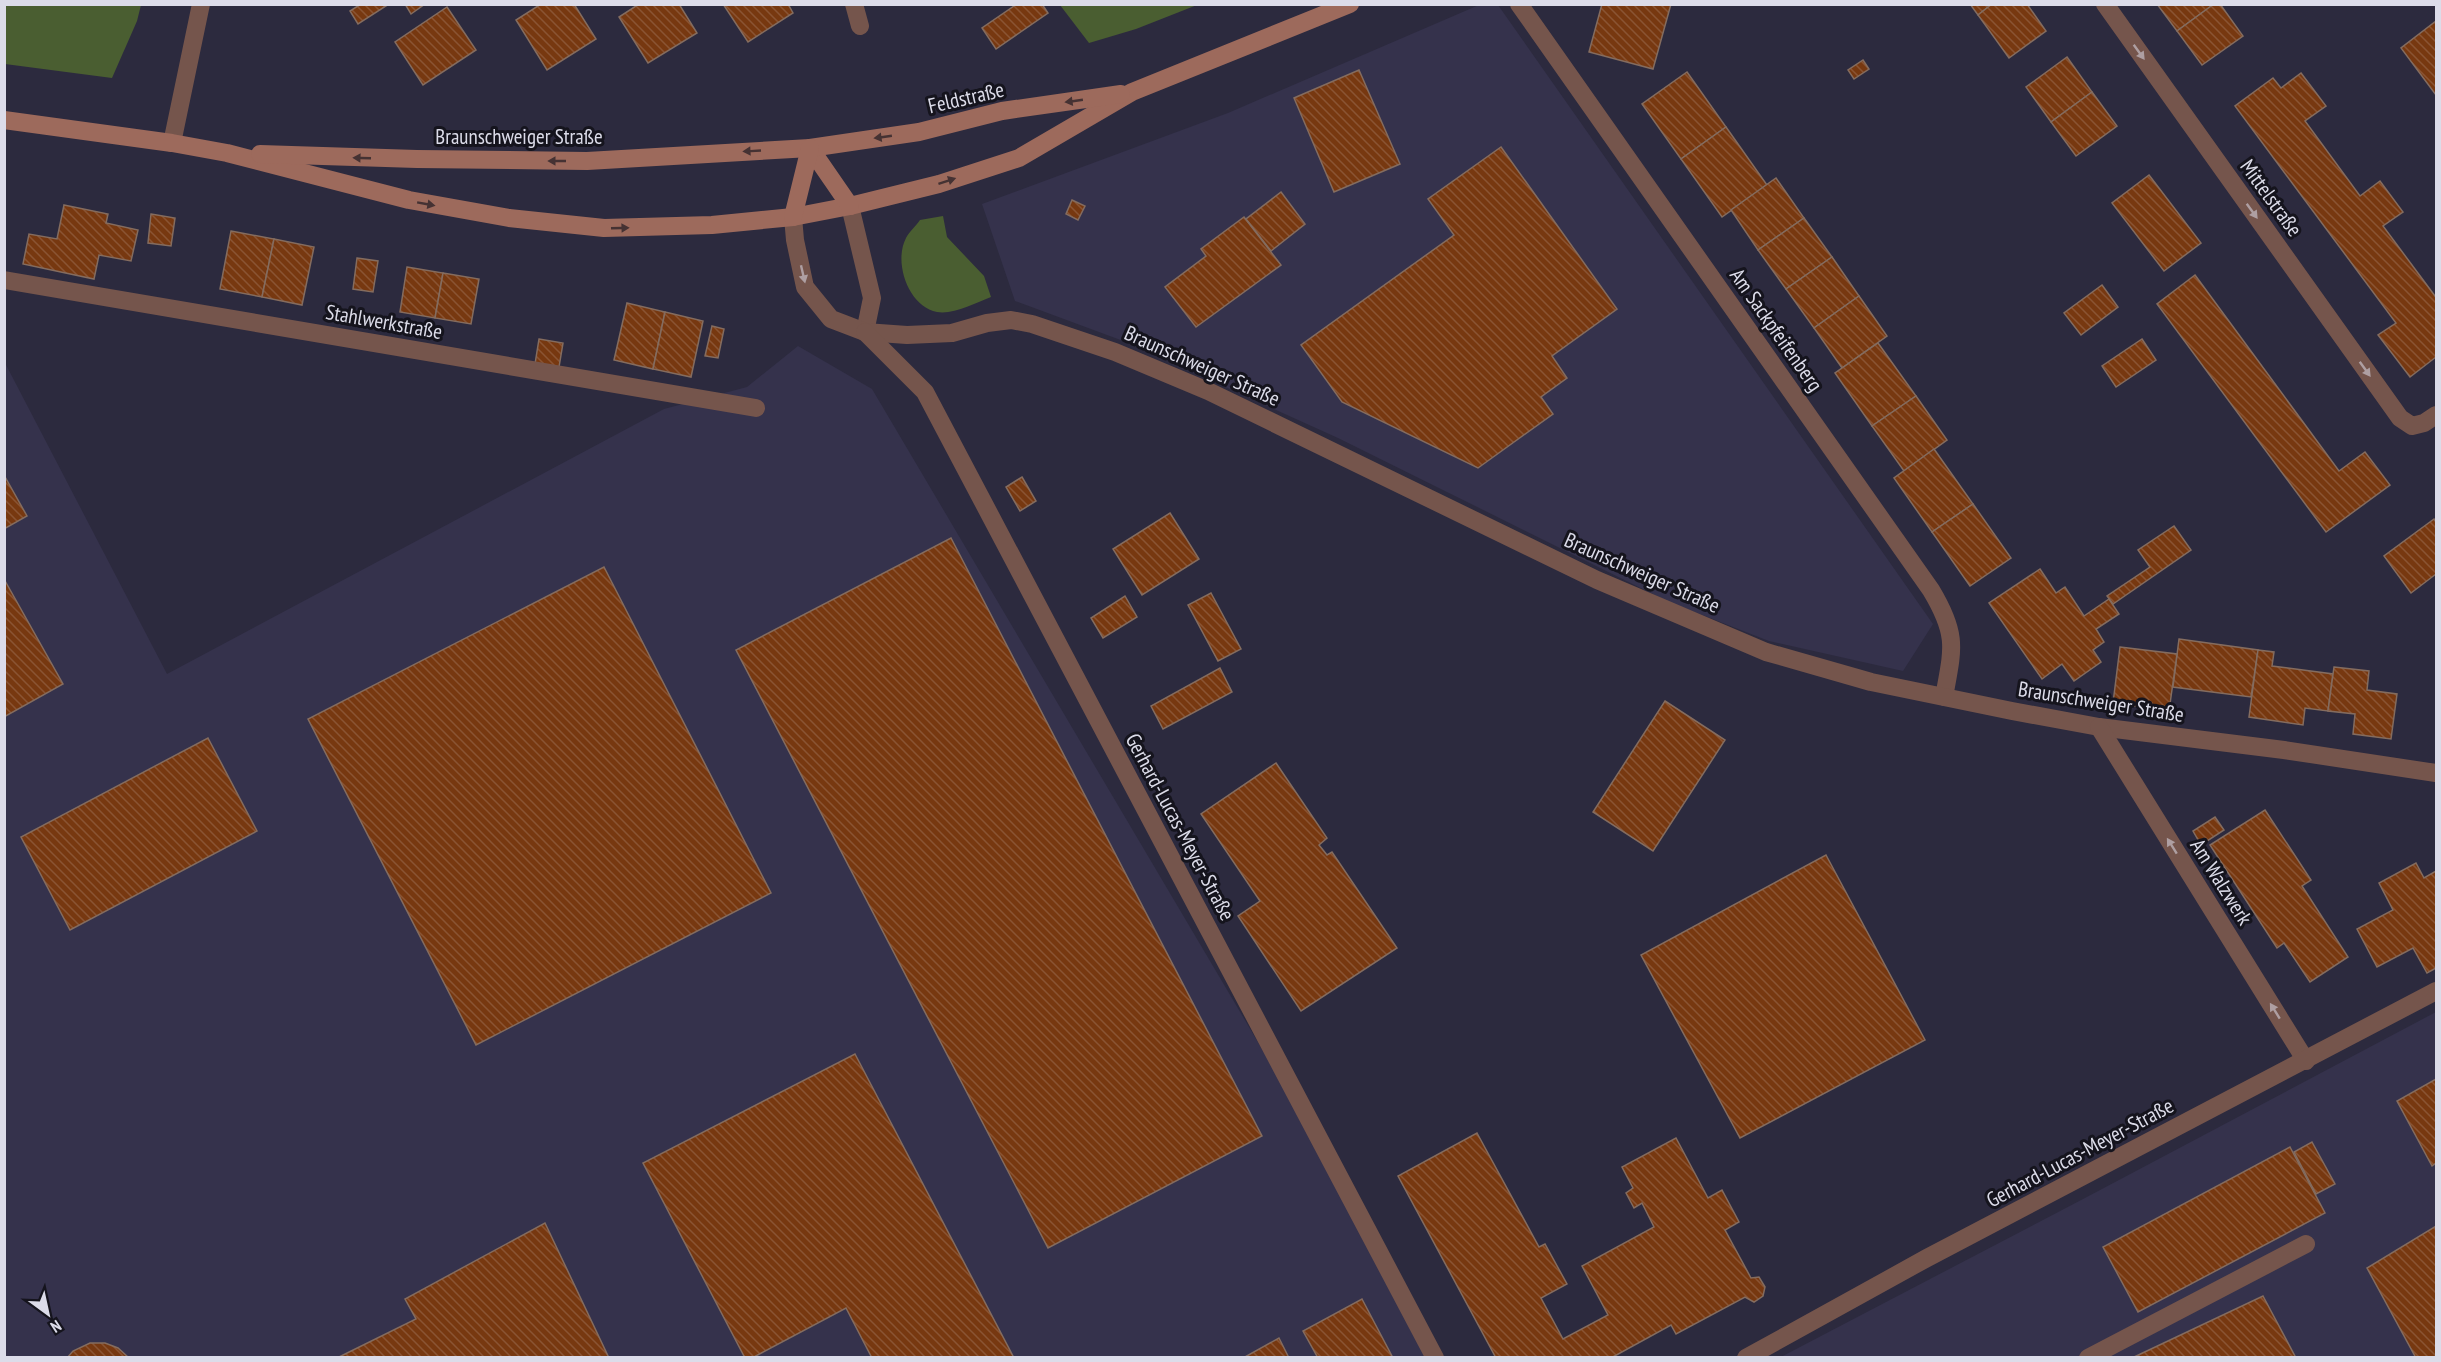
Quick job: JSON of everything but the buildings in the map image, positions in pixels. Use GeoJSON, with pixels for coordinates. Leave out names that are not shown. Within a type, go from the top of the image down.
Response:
{"type":"FeatureCollection","features":[{"type":"Feature","properties":{"kind":"street"},"geometry":{"type":"LineString","coordinates":[[171,143],[201,4]]}},
{"type":"Feature","properties":{"kind":"street"},"geometry":{"type":"LineString","coordinates":[[854,4],[860,26]]}},
{"type":"Feature","properties":{"kind":"street","name":"Feldstraße"},"geometry":{"type":"LineString","coordinates":[[793,217],[850,206],[939,184],[1018,158],[1132,92],[1350,4]]}},
{"type":"Feature","properties":{"kind":"street","name":"Am Sackpfeifenberg"},"geometry":{"type":"LineString","coordinates":[[1519,4],[1944,611],[1951,630],[1952,655],[1944,698]]}},
{"type":"Feature","properties":{"kind":"street","name":"Mittelstraße"},"geometry":{"type":"LineString","coordinates":[[2105,4],[2400,418],[2412,426],[2424,423],[2436,415]]}},
{"type":"Feature","properties":{"kind":"street","name":"Feldstraße"},"geometry":{"type":"LineString","coordinates":[[810,148],[919,132],[1002,111],[1132,92]]}},
{"type":"Feature","properties":{"kind":"street","name":"Braunschweiger Straße"},"geometry":{"type":"LineString","coordinates":[[4,120],[227,153],[409,200],[520,219],[604,228],[712,225],[793,217]]}},
{"type":"Feature","properties":{"kind":"street"},"geometry":{"type":"LineString","coordinates":[[810,148],[850,206],[872,298],[864,332],[831,319],[806,287],[795,240],[793,217],[810,148]]}},
{"type":"Feature","properties":{"kind":"street","name":"Braunschweiger Straße"},"geometry":{"type":"LineString","coordinates":[[227,153],[587,161],[810,148]]}},
{"type":"Feature","properties":{"kind":"street","name":"Stahlwerkstraße"},"geometry":{"type":"LineString","coordinates":[[4,280],[756,408]]}},
{"type":"Feature","properties":{"kind":"street","name":"Braunschweiger Straße"},"geometry":{"type":"LineString","coordinates":[[864,332],[952,333],[987,323],[1011,320],[1053,331],[1115,352],[1208,391],[1597,580],[1755,647],[1871,682],[2099,727],[2284,750],[2436,773]]}},
{"type":"Feature","properties":{"kind":"street","name":"Gerhard-Lucas-Meyer-Straße"},"geometry":{"type":"LineString","coordinates":[[864,332],[925,392],[1435,1358]]}},
{"type":"Feature","properties":{"kind":"street","name":"Am Walzwerk"},"geometry":{"type":"LineString","coordinates":[[2099,727],[2307,1061]]}},
{"type":"Feature","properties":{"kind":"street","name":"Gerhard-Lucas-Meyer-Straße"},"geometry":{"type":"LineString","coordinates":[[1746,1358],[1927,1258],[2307,1061],[2436,991]]}},
{"type":"Feature","properties":{"kind":"street"},"geometry":{"type":"LineString","coordinates":[[2088,1358],[2306,1244]]}},
{"type":"Feature","properties":{"kind":"shaded area"},"geometry":{"type":"Polygon","coordinates":[[[1479,5],[1498,5],[1933,624],[1903,671],[1769,641],[1669,602],[1338,438],[1126,342],[1015,301],[982,204],[1228,113],[1479,5]]]}},
{"type":"Feature","properties":{"kind":"shaded area"},"geometry":{"type":"Polygon","coordinates":[[[798,346],[872,389],[1444,1357],[5,1357],[4,361],[167,674],[664,409],[747,387],[798,346]]]}},
{"type":"Feature","properties":{"kind":"shaded area"},"geometry":{"type":"Polygon","coordinates":[[[2436,1012],[2436,1357],[1779,1358],[2085,1198],[2436,1012]]]}},
{"type":"Feature","properties":{"kind":"green space"},"geometry":{"type":"Polygon","coordinates":[[[5,4],[141,5],[137,21],[112,78],[5,64],[5,4]]]}},
{"type":"Feature","properties":{"kind":"green space"},"geometry":{"type":"Polygon","coordinates":[[[1060,5],[1197,5],[1136,29],[1089,43],[1060,5]]]}},
{"type":"Feature","properties":{"kind":"green space"},"geometry":{"type":"Polygon","coordinates":[[[943,216],[947,237],[984,276],[991,297],[950,312],[937,312],[919,302],[911,293],[906,282],[901,259],[906,238],[920,220],[943,216]]]}}]}
